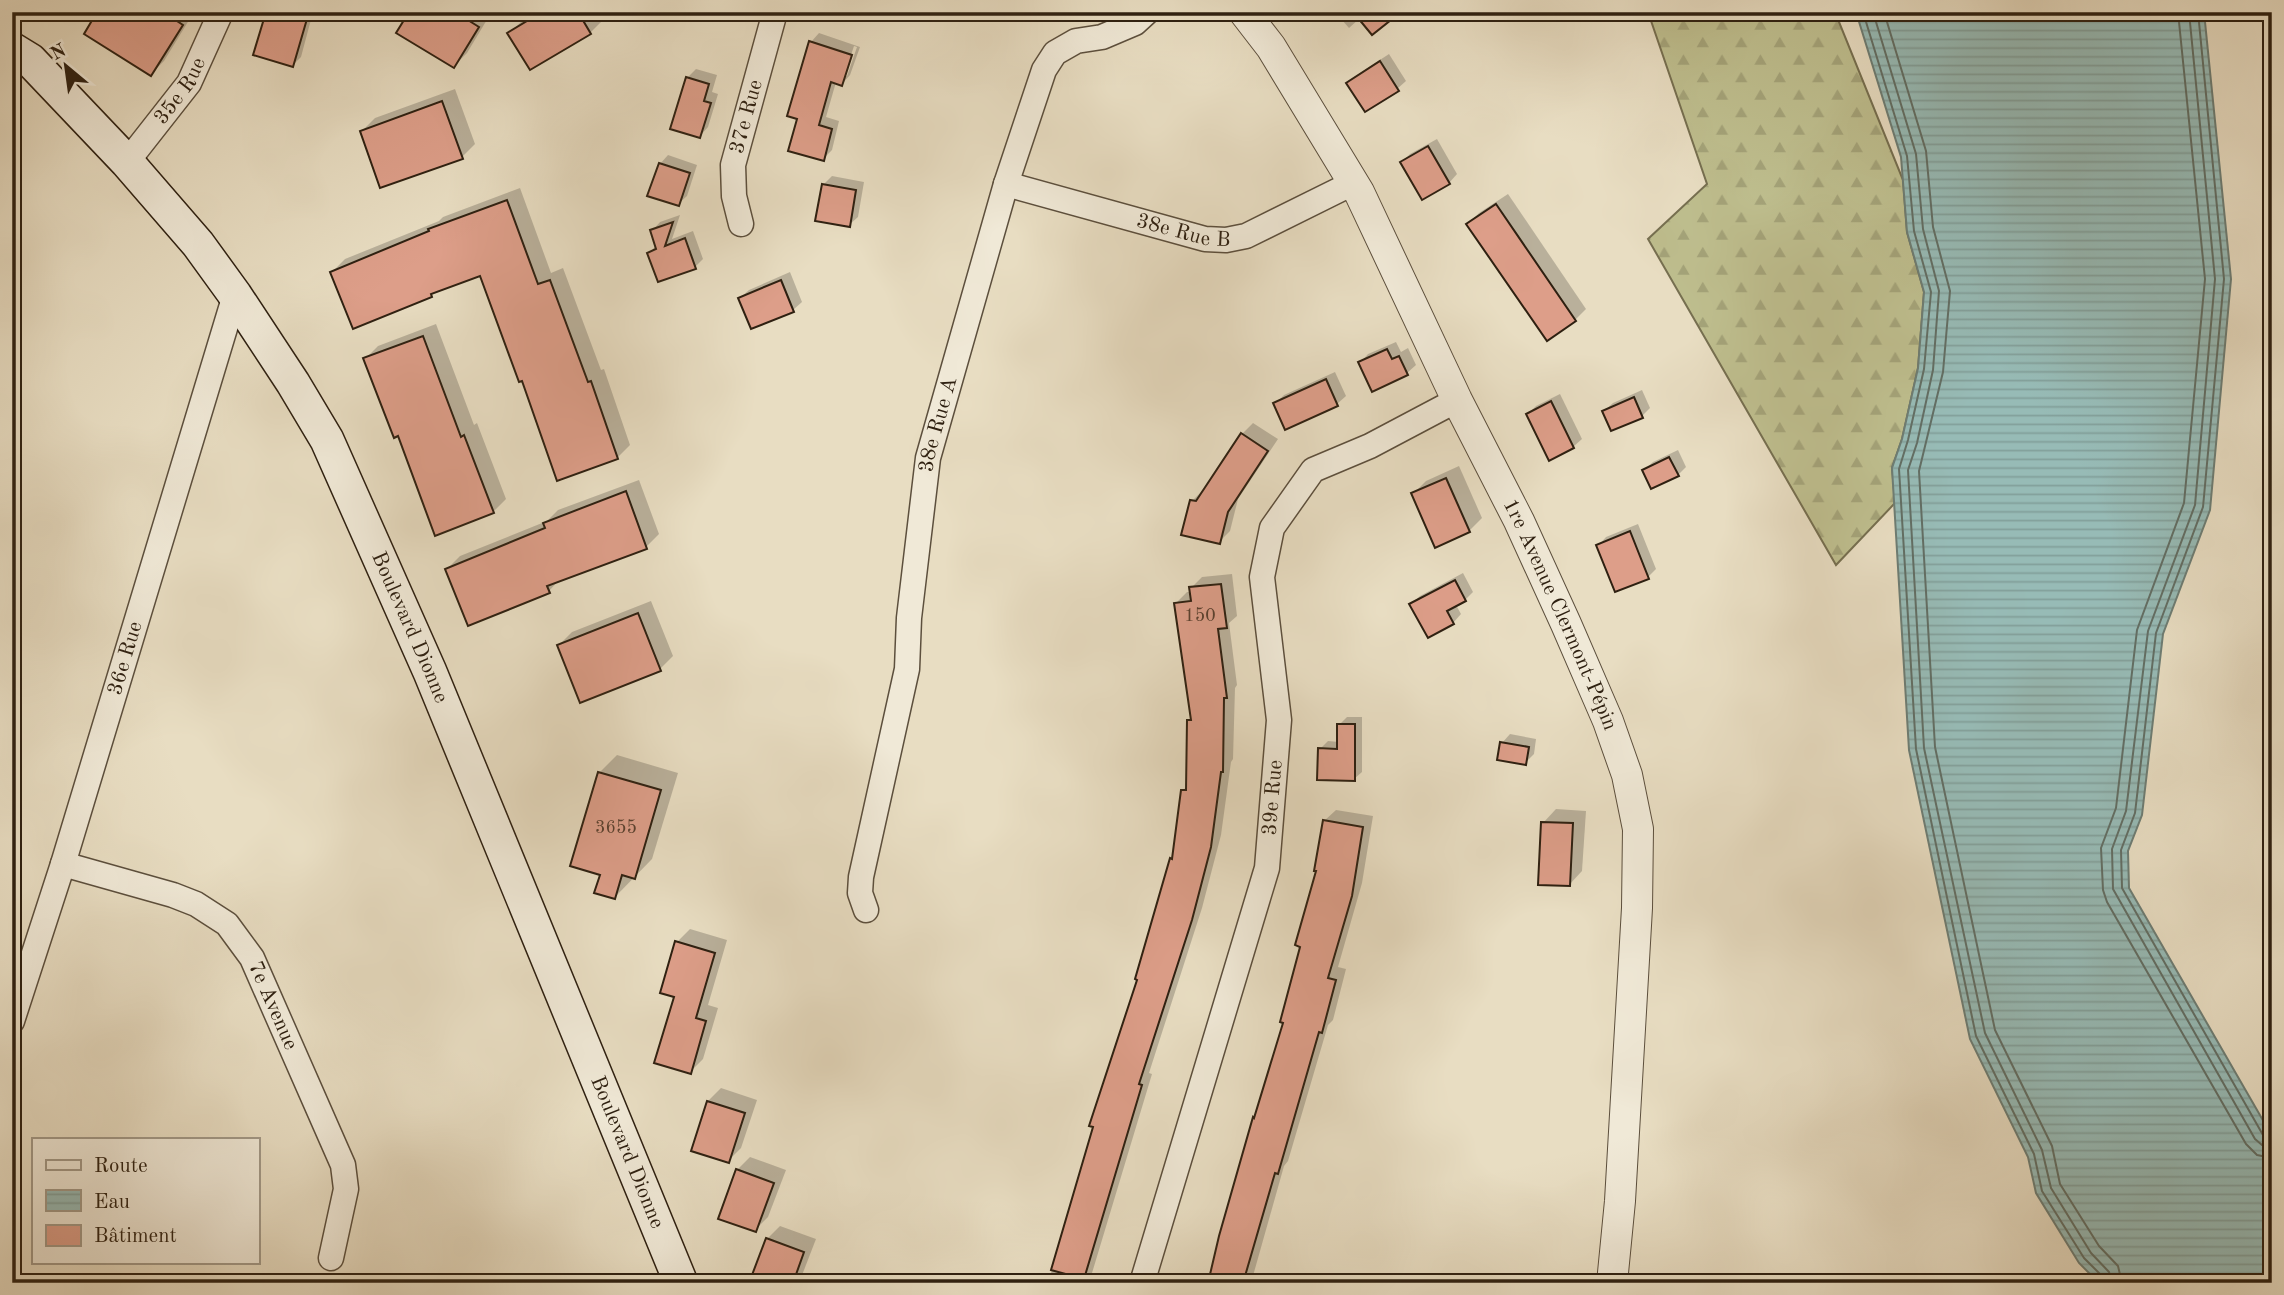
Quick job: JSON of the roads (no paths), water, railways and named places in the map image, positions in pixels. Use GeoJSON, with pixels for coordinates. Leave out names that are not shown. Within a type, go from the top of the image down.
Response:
{"type":"FeatureCollection","features":[{"type":"Feature","properties":{"kind":"main road","name":"Boulevard Dionne"},"geometry":{"type":"LineString","coordinates":[[12,48],[30,60],[127,162],[198,244],[236,295],[293,383],[332,452],[430,673],[681,1283]]}},
{"type":"Feature","properties":{"kind":"street","name":"35e Rue"},"geometry":{"type":"LineString","coordinates":[[127,162],[189,83],[221,12]]}},
{"type":"Feature","properties":{"kind":"street","name":"37e Rue"},"geometry":{"type":"LineString","coordinates":[[741,224],[734,196],[733,165],[775,12]]}},
{"type":"Feature","properties":{"kind":"street","name":"38e Rue A"},"geometry":{"type":"LineString","coordinates":[[866,910],[860,893],[860,877],[907,669],[909,618],[928,458],[1006,184],[1044,70],[1055,53],[1076,41],[1102,37],[1124,28],[1135,23],[1147,12]]}},
{"type":"Feature","properties":{"kind":"street","name":"1re Avenue Clermont-Pépin"},"geometry":{"type":"LineString","coordinates":[[1244,12],[1271,47],[1353,183],[1457,400],[1519,521],[1608,721],[1627,775],[1638,829],[1637,908],[1620,1201],[1612,1283]]}},
{"type":"Feature","properties":{"kind":"street","name":"38e Rue B"},"geometry":{"type":"LineString","coordinates":[[1006,184],[1205,239],[1226,240],[1245,236],[1353,183]]}},
{"type":"Feature","properties":{"kind":"street","name":"36e Rue"},"geometry":{"type":"LineString","coordinates":[[12,1021],[63,864],[236,295]]}},
{"type":"Feature","properties":{"kind":"street","name":"39e Rue"},"geometry":{"type":"LineString","coordinates":[[1142,1283],[1267,868],[1279,720],[1262,577],[1272,528],[1313,470],[1370,446],[1457,400]]}},
{"type":"Feature","properties":{"kind":"street","name":"7e Avenue"},"geometry":{"type":"LineString","coordinates":[[63,864],[196,904],[227,924],[252,958],[343,1165],[346,1189],[331,1258]]}},
{"type":"Feature","properties":{"kind":"water"},"geometry":{"type":"Polygon","coordinates":[[[1856,12],[2204,12],[2231,279],[2210,510],[2163,634],[2142,815],[2128,851],[2129,888],[2272,1136],[2272,1283],[2099,1283],[2079,1263],[2036,1193],[2028,1157],[1970,1039],[1909,750],[1892,468],[1902,439],[1918,368],[1924,292],[1907,232],[1901,157],[1856,12]]]}}]}
